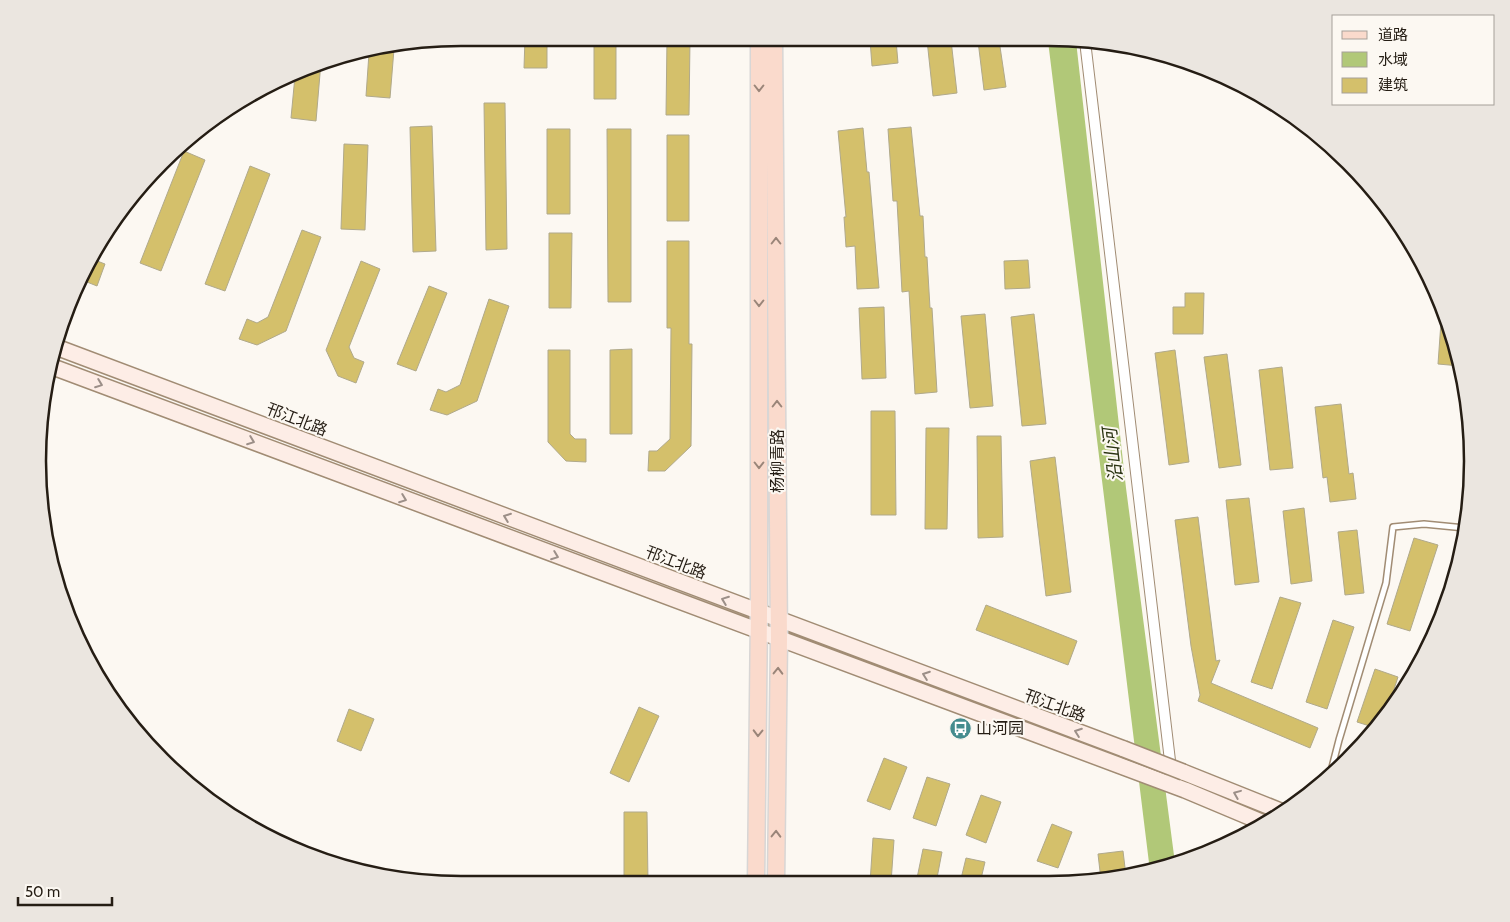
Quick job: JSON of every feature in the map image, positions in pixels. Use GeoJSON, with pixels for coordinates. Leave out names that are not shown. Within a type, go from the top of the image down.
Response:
{"type":"FeatureCollection","features":[{"type":"Feature","properties":{"kind":"main road","name":"杨柳青路"},"geometry":{"type":"LineString","coordinates":[[756,876],[759,632],[759,46]]}},
{"type":"Feature","properties":{"kind":"main road","name":"杨柳青路"},"geometry":{"type":"LineString","coordinates":[[774,46],[778,620],[776,876]]}},
{"type":"Feature","properties":{"kind":"main road","name":"邗江北路"},"geometry":{"type":"LineString","coordinates":[[62,349],[1124,749],[1275,809]]}},
{"type":"Feature","properties":{"kind":"main road"},"geometry":{"type":"LineString","coordinates":[[57,368],[1126,768],[1256,820]]}},
{"type":"Feature","properties":{"kind":"street"},"geometry":{"type":"LineString","coordinates":[[1086,48],[1179,788]]}},
{"type":"Feature","properties":{"kind":"lane"},"geometry":{"type":"LineString","coordinates":[[1333,762],[1386,583],[1393,527],[1424,524],[1458,527]]}},
{"type":"Feature","properties":{"kind":"water","name":"沿山河"},"geometry":{"type":"Polygon","coordinates":[[[1049,46],[1077,47],[1126,488],[1174,856],[1149,864],[1049,46]]]}},
{"type":"Feature","properties":{"kind":"building"},"geometry":{"type":"Polygon","coordinates":[[[525,46],[547,46],[547,68],[524,68],[525,46]]]}},
{"type":"Feature","properties":{"kind":"building"},"geometry":{"type":"Polygon","coordinates":[[[594,46],[616,46],[616,99],[594,99],[594,46]]]}},
{"type":"Feature","properties":{"kind":"building"},"geometry":{"type":"Polygon","coordinates":[[[667,46],[690,46],[689,115],[666,115],[667,46]]]}},
{"type":"Feature","properties":{"kind":"building"},"geometry":{"type":"Polygon","coordinates":[[[870,46],[897,46],[898,63],[872,66],[870,46]]]}},
{"type":"Feature","properties":{"kind":"building"},"geometry":{"type":"Polygon","coordinates":[[[928,46],[952,46],[957,93],[933,96],[928,46]]]}},
{"type":"Feature","properties":{"kind":"building"},"geometry":{"type":"Polygon","coordinates":[[[979,46],[1000,46],[1006,87],[984,90],[979,46]]]}},
{"type":"Feature","properties":{"kind":"building"},"geometry":{"type":"Polygon","coordinates":[[[394,52],[390,98],[366,96],[369,57],[394,52]]]}},
{"type":"Feature","properties":{"kind":"building"},"geometry":{"type":"Polygon","coordinates":[[[320,71],[316,121],[291,118],[294,81],[320,71]]]}},
{"type":"Feature","properties":{"kind":"building"},"geometry":{"type":"Polygon","coordinates":[[[484,103],[505,103],[507,249],[486,250],[484,103]]]}},
{"type":"Feature","properties":{"kind":"building"},"geometry":{"type":"Polygon","coordinates":[[[432,126],[436,251],[413,252],[410,127],[432,126]]]}},
{"type":"Feature","properties":{"kind":"building"},"geometry":{"type":"Polygon","coordinates":[[[911,127],[920,216],[923,216],[925,257],[927,257],[930,308],[932,308],[937,392],[915,394],[909,291],[902,292],[897,201],[893,201],[888,129],[911,127]]]}},
{"type":"Feature","properties":{"kind":"building"},"geometry":{"type":"Polygon","coordinates":[[[863,128],[867,172],[869,172],[879,288],[857,289],[855,246],[846,247],[844,217],[846,217],[838,131],[863,128]]]}},
{"type":"Feature","properties":{"kind":"building"},"geometry":{"type":"Polygon","coordinates":[[[547,129],[570,129],[570,214],[547,214],[547,129]]]}},
{"type":"Feature","properties":{"kind":"building"},"geometry":{"type":"Polygon","coordinates":[[[607,129],[631,129],[631,302],[608,302],[607,129]]]}},
{"type":"Feature","properties":{"kind":"building"},"geometry":{"type":"Polygon","coordinates":[[[667,135],[689,135],[689,221],[667,221],[667,135]]]}},
{"type":"Feature","properties":{"kind":"building"},"geometry":{"type":"Polygon","coordinates":[[[344,144],[368,145],[365,230],[341,229],[344,144]]]}},
{"type":"Feature","properties":{"kind":"building"},"geometry":{"type":"Polygon","coordinates":[[[185,152],[205,160],[161,271],[140,263],[183,154],[185,152]]]}},
{"type":"Feature","properties":{"kind":"building"},"geometry":{"type":"Polygon","coordinates":[[[250,166],[270,174],[225,291],[205,284],[250,166]]]}},
{"type":"Feature","properties":{"kind":"building"},"geometry":{"type":"Polygon","coordinates":[[[302,230],[321,237],[286,331],[257,345],[239,339],[247,319],[257,323],[268,317],[302,230]]]}},
{"type":"Feature","properties":{"kind":"building"},"geometry":{"type":"Polygon","coordinates":[[[549,233],[572,233],[571,308],[549,308],[549,233]]]}},
{"type":"Feature","properties":{"kind":"building"},"geometry":{"type":"Polygon","coordinates":[[[667,241],[689,241],[689,344],[692,344],[691,446],[665,471],[648,471],[649,451],[657,451],[670,439],[671,328],[667,328],[667,241]]]}},
{"type":"Feature","properties":{"kind":"building"},"geometry":{"type":"Polygon","coordinates":[[[1028,260],[1030,288],[1005,289],[1004,261],[1028,260]]]}},
{"type":"Feature","properties":{"kind":"building"},"geometry":{"type":"Polygon","coordinates":[[[98,261],[105,264],[97,286],[87,282],[98,261]]]}},
{"type":"Feature","properties":{"kind":"building"},"geometry":{"type":"Polygon","coordinates":[[[361,261],[380,269],[349,347],[354,358],[364,362],[356,383],[338,376],[326,350],[361,261]]]}},
{"type":"Feature","properties":{"kind":"building"},"geometry":{"type":"Polygon","coordinates":[[[429,286],[447,293],[416,371],[397,364],[429,286]]]}},
{"type":"Feature","properties":{"kind":"building"},"geometry":{"type":"Polygon","coordinates":[[[1185,293],[1204,293],[1203,334],[1173,334],[1173,307],[1185,307],[1185,293]]]}},
{"type":"Feature","properties":{"kind":"building"},"geometry":{"type":"Polygon","coordinates":[[[489,299],[509,306],[477,401],[447,415],[430,410],[438,389],[446,392],[460,385],[489,299]]]}},
{"type":"Feature","properties":{"kind":"building"},"geometry":{"type":"Polygon","coordinates":[[[884,307],[886,378],[862,379],[859,308],[884,307]]]}},
{"type":"Feature","properties":{"kind":"building"},"geometry":{"type":"Polygon","coordinates":[[[985,314],[993,406],[970,408],[961,316],[985,314]]]}},
{"type":"Feature","properties":{"kind":"building"},"geometry":{"type":"Polygon","coordinates":[[[1034,314],[1046,424],[1022,426],[1011,317],[1034,314]]]}},
{"type":"Feature","properties":{"kind":"building"},"geometry":{"type":"Polygon","coordinates":[[[1441,325],[1453,365],[1438,364],[1441,325]]]}},
{"type":"Feature","properties":{"kind":"building"},"geometry":{"type":"Polygon","coordinates":[[[632,349],[632,434],[610,434],[610,350],[632,349]]]}},
{"type":"Feature","properties":{"kind":"building"},"geometry":{"type":"Polygon","coordinates":[[[548,350],[570,350],[570,434],[575,439],[586,439],[586,462],[566,461],[548,442],[548,350]]]}},
{"type":"Feature","properties":{"kind":"building"},"geometry":{"type":"Polygon","coordinates":[[[1175,350],[1189,462],[1169,465],[1155,353],[1175,350]]]}},
{"type":"Feature","properties":{"kind":"building"},"geometry":{"type":"Polygon","coordinates":[[[1227,354],[1241,465],[1219,468],[1204,357],[1227,354]]]}},
{"type":"Feature","properties":{"kind":"building"},"geometry":{"type":"Polygon","coordinates":[[[1282,367],[1293,468],[1270,470],[1259,370],[1282,367]]]}},
{"type":"Feature","properties":{"kind":"building"},"geometry":{"type":"Polygon","coordinates":[[[1341,404],[1349,474],[1353,473],[1356,499],[1330,502],[1327,477],[1323,478],[1315,407],[1341,404]]]}},
{"type":"Feature","properties":{"kind":"building"},"geometry":{"type":"Polygon","coordinates":[[[871,411],[895,411],[896,515],[871,515],[871,411]]]}},
{"type":"Feature","properties":{"kind":"building"},"geometry":{"type":"Polygon","coordinates":[[[926,428],[949,428],[947,529],[925,529],[926,428]]]}},
{"type":"Feature","properties":{"kind":"building"},"geometry":{"type":"Polygon","coordinates":[[[977,436],[1001,436],[1003,537],[978,538],[977,436]]]}},
{"type":"Feature","properties":{"kind":"building"},"geometry":{"type":"Polygon","coordinates":[[[1055,457],[1071,592],[1046,596],[1030,461],[1055,457]]]}},
{"type":"Feature","properties":{"kind":"building"},"geometry":{"type":"Polygon","coordinates":[[[1249,498],[1259,582],[1235,585],[1226,500],[1249,498]]]}},
{"type":"Feature","properties":{"kind":"building"},"geometry":{"type":"Polygon","coordinates":[[[1304,508],[1312,581],[1291,584],[1283,511],[1304,508]]]}},
{"type":"Feature","properties":{"kind":"building"},"geometry":{"type":"Polygon","coordinates":[[[1198,517],[1216,661],[1220,660],[1211,683],[1318,728],[1310,748],[1198,701],[1200,695],[1191,646],[1175,520],[1198,517]]]}},
{"type":"Feature","properties":{"kind":"building"},"geometry":{"type":"Polygon","coordinates":[[[1357,530],[1364,593],[1345,595],[1338,532],[1357,530]]]}},
{"type":"Feature","properties":{"kind":"building"},"geometry":{"type":"Polygon","coordinates":[[[1414,538],[1438,545],[1410,631],[1387,624],[1414,538]]]}},
{"type":"Feature","properties":{"kind":"building"},"geometry":{"type":"Polygon","coordinates":[[[1280,597],[1301,603],[1272,689],[1251,682],[1280,597]]]}},
{"type":"Feature","properties":{"kind":"building"},"geometry":{"type":"Polygon","coordinates":[[[986,605],[1077,641],[1068,665],[976,630],[986,605]]]}},
{"type":"Feature","properties":{"kind":"building"},"geometry":{"type":"Polygon","coordinates":[[[1333,620],[1354,627],[1327,709],[1306,702],[1333,620]]]}},
{"type":"Feature","properties":{"kind":"building"},"geometry":{"type":"Polygon","coordinates":[[[1375,669],[1398,677],[1393,692],[1368,725],[1357,722],[1375,669]]]}},
{"type":"Feature","properties":{"kind":"building"},"geometry":{"type":"Polygon","coordinates":[[[639,707],[659,716],[629,782],[610,773],[639,707]]]}},
{"type":"Feature","properties":{"kind":"building"},"geometry":{"type":"Polygon","coordinates":[[[349,709],[374,719],[361,751],[337,741],[349,709]]]}},
{"type":"Feature","properties":{"kind":"building"},"geometry":{"type":"Polygon","coordinates":[[[884,758],[907,767],[890,810],[867,801],[884,758]]]}},
{"type":"Feature","properties":{"kind":"building"},"geometry":{"type":"Polygon","coordinates":[[[927,777],[950,784],[936,826],[913,818],[927,777]]]}},
{"type":"Feature","properties":{"kind":"building"},"geometry":{"type":"Polygon","coordinates":[[[981,795],[1001,802],[986,843],[966,835],[981,795]]]}},
{"type":"Feature","properties":{"kind":"building"},"geometry":{"type":"Polygon","coordinates":[[[624,812],[647,812],[648,876],[624,876],[624,812]]]}},
{"type":"Feature","properties":{"kind":"building"},"geometry":{"type":"Polygon","coordinates":[[[1052,824],[1072,832],[1058,868],[1037,861],[1052,824]]]}},
{"type":"Feature","properties":{"kind":"building"},"geometry":{"type":"Polygon","coordinates":[[[873,838],[894,840],[891,876],[870,876],[873,838]]]}},
{"type":"Feature","properties":{"kind":"building"},"geometry":{"type":"Polygon","coordinates":[[[923,849],[942,852],[937,876],[917,876],[923,849]]]}},
{"type":"Feature","properties":{"kind":"building"},"geometry":{"type":"Polygon","coordinates":[[[1123,851],[1125,869],[1100,872],[1098,854],[1123,851]]]}},
{"type":"Feature","properties":{"kind":"building"},"geometry":{"type":"Polygon","coordinates":[[[966,858],[985,862],[982,876],[962,876],[966,858]]]}},
{"type":"Feature","properties":{"kind":"place","name":"山河园"},"geometry":{"type":"Point","coordinates":[960,728]}}]}
